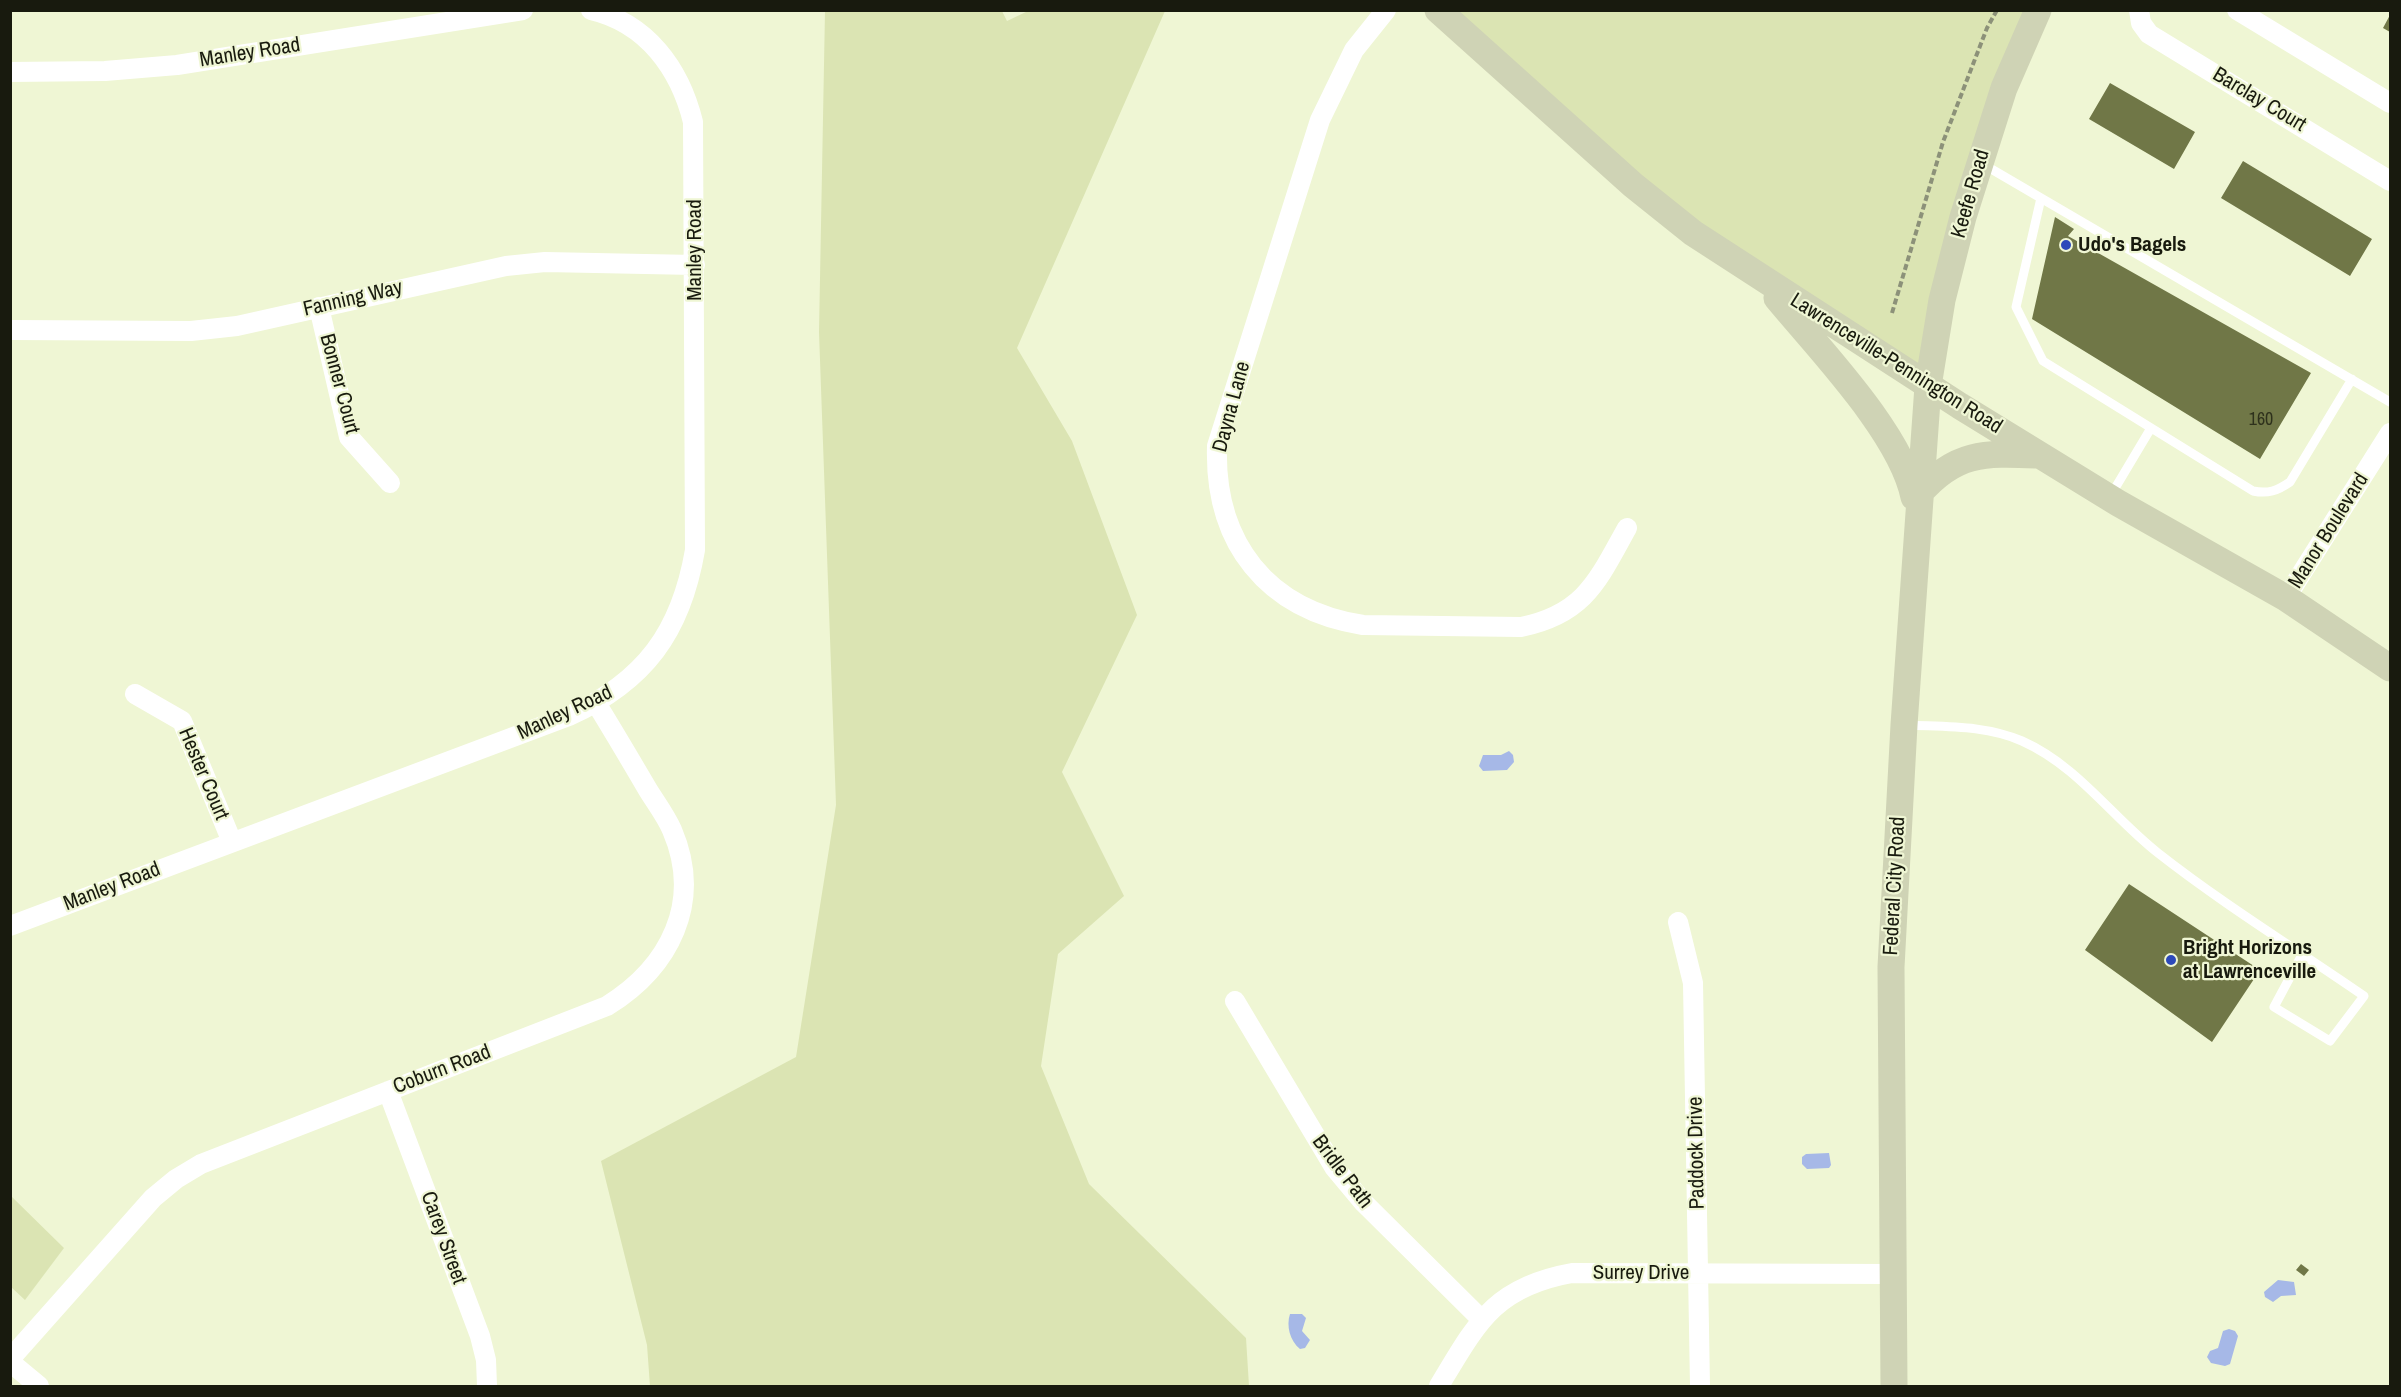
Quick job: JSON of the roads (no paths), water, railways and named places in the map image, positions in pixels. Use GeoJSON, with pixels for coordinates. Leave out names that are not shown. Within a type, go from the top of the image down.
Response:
{"type":"FeatureCollection","features":[{"type":"Feature","properties":{"kind":"street","name":"Manley Road"},"geometry":{"type":"LineString","coordinates":[[10,72],[105,71],[177,65],[523,10]]}},
{"type":"Feature","properties":{"kind":"street","name":"Manley Road"},"geometry":{"type":"LineString","coordinates":[[10,926],[569,716],[597,703],[622,686],[658,648],[679,612],[689,583],[695,550],[694,134],[688,99],[677,75],[663,54],[644,36],[620,21],[591,10]]}},
{"type":"Feature","properties":{"kind":"street","name":"Dayna Lane"},"geometry":{"type":"LineString","coordinates":[[1386,10],[1354,50],[1320,120],[1217,446],[1216,474],[1220,501],[1228,526],[1242,553],[1260,575],[1283,595],[1310,611],[1338,621],[1363,625],[1499,627],[1521,627],[1544,622],[1568,610],[1594,586],[1627,528]]}},
{"type":"Feature","properties":{"kind":"street","name":"Lawrenceville-Pennington Road"},"geometry":{"type":"LineString","coordinates":[[1438,10],[1633,184],[1694,233],[1758,277],[1928,386],[2110,498],[2286,598],[2391,668]]}},
{"type":"Feature","properties":{"kind":"street","name":"Keefe Road"},"geometry":{"type":"LineString","coordinates":[[1928,386],[1942,300],[1979,162],[2004,88],[2038,10]]}},
{"type":"Feature","properties":{"kind":"street","name":"Barclay Court"},"geometry":{"type":"LineString","coordinates":[[2139,10],[2141,23],[2149,34],[2391,180]]}},
{"type":"Feature","properties":{"kind":"street"},"geometry":{"type":"LineString","coordinates":[[2237,10],[2391,103]]}},
{"type":"Feature","properties":{"kind":"street","name":"Fanning Way"},"geometry":{"type":"LineString","coordinates":[[10,330],[191,332],[237,326],[506,266],[545,262],[695,266]]}},
{"type":"Feature","properties":{"kind":"street"},"geometry":{"type":"LineString","coordinates":[[1758,277],[1840,374],[1898,451],[1910,478],[1918,506]]}},
{"type":"Feature","properties":{"kind":"street","name":"Bonner Court"},"geometry":{"type":"LineString","coordinates":[[319,307],[349,437],[390,483]]}},
{"type":"Feature","properties":{"kind":"street","name":"Federal City Road"},"geometry":{"type":"LineString","coordinates":[[1894,1386],[1891,967],[1904,725],[1928,386]]}},
{"type":"Feature","properties":{"kind":"street","name":"Manor Boulevard"},"geometry":{"type":"LineString","coordinates":[[2286,598],[2391,433]]}},
{"type":"Feature","properties":{"kind":"street"},"geometry":{"type":"LineString","coordinates":[[1918,506],[1935,475],[1962,459],[1990,453],[2039,455]]}},
{"type":"Feature","properties":{"kind":"street","name":"Hester Court"},"geometry":{"type":"LineString","coordinates":[[135,694],[182,721],[232,842]]}},
{"type":"Feature","properties":{"kind":"street","name":"Coburn Road"},"geometry":{"type":"LineString","coordinates":[[10,1360],[153,1198],[176,1179],[201,1164],[607,1006],[629,992],[647,976],[664,954],[675,930],[682,903],[680,853],[671,828],[597,703]]}},
{"type":"Feature","properties":{"kind":"street","name":"Paddock Drive"},"geometry":{"type":"LineString","coordinates":[[1678,922],[1693,982],[1700,1273],[1700,1386]]}},
{"type":"Feature","properties":{"kind":"street","name":"Bridle Path"},"geometry":{"type":"LineString","coordinates":[[1235,1001],[1334,1167],[1364,1203],[1481,1319]]}},
{"type":"Feature","properties":{"kind":"street","name":"Carey Street"},"geometry":{"type":"LineString","coordinates":[[388,1091],[480,1336],[486,1360],[487,1386]]}},
{"type":"Feature","properties":{"kind":"street","name":"Surrey Drive"},"geometry":{"type":"LineString","coordinates":[[1439,1386],[1481,1319],[1500,1301],[1526,1285],[1549,1277],[1572,1273],[1894,1274]]}},
{"type":"Feature","properties":{"kind":"street"},"geometry":{"type":"LineString","coordinates":[[10,1360],[39,1386]]}},
{"type":"Feature","properties":{"kind":"lane"},"geometry":{"type":"LineString","coordinates":[[1979,162],[2391,402]]}},
{"type":"Feature","properties":{"kind":"lane"},"geometry":{"type":"LineString","coordinates":[[2041,198],[2016,307],[2043,361],[2253,491],[2265,493],[2279,490],[2295,475],[2352,379]]}},
{"type":"Feature","properties":{"kind":"lane"},"geometry":{"type":"LineString","coordinates":[[2110,498],[2151,428]]}},
{"type":"Feature","properties":{"kind":"lane"},"geometry":{"type":"LineString","coordinates":[[1904,725],[1971,727],[1997,731],[2049,755],[2069,768],[2158,853],[2303,953],[2364,996],[2330,1041],[2274,1007],[2303,953]]}},
{"type":"Feature","properties":{"kind":"water"},"geometry":{"type":"Polygon","coordinates":[[[1509,751],[1513,755],[1514,762],[1507,770],[1483,771],[1479,766],[1483,755],[1501,755],[1509,751]]]}},
{"type":"Feature","properties":{"kind":"water"},"geometry":{"type":"Polygon","coordinates":[[[1829,1153],[1831,1165],[1829,1168],[1807,1169],[1802,1164],[1802,1157],[1806,1154],[1829,1153]]]}},
{"type":"Feature","properties":{"kind":"water"},"geometry":{"type":"Polygon","coordinates":[[[2278,1280],[2294,1282],[2296,1295],[2281,1296],[2273,1302],[2265,1297],[2264,1292],[2278,1280]]]}},
{"type":"Feature","properties":{"kind":"water"},"geometry":{"type":"Polygon","coordinates":[[[1290,1314],[1302,1314],[1306,1318],[1302,1331],[1310,1340],[1305,1348],[1300,1349],[1291,1338],[1288,1323],[1290,1314]]]}},
{"type":"Feature","properties":{"kind":"water"},"geometry":{"type":"Polygon","coordinates":[[[2229,1329],[2235,1331],[2238,1336],[2230,1364],[2225,1366],[2211,1363],[2207,1357],[2210,1351],[2218,1348],[2223,1331],[2229,1329]]]}},
{"type":"Feature","properties":{"kind":"place","name":"Udo's Bagels"},"geometry":{"type":"Point","coordinates":[2066,245]}},
{"type":"Feature","properties":{"kind":"place","name":"Bright Horizons at Lawrenceville"},"geometry":{"type":"Point","coordinates":[2171,960]}}]}
